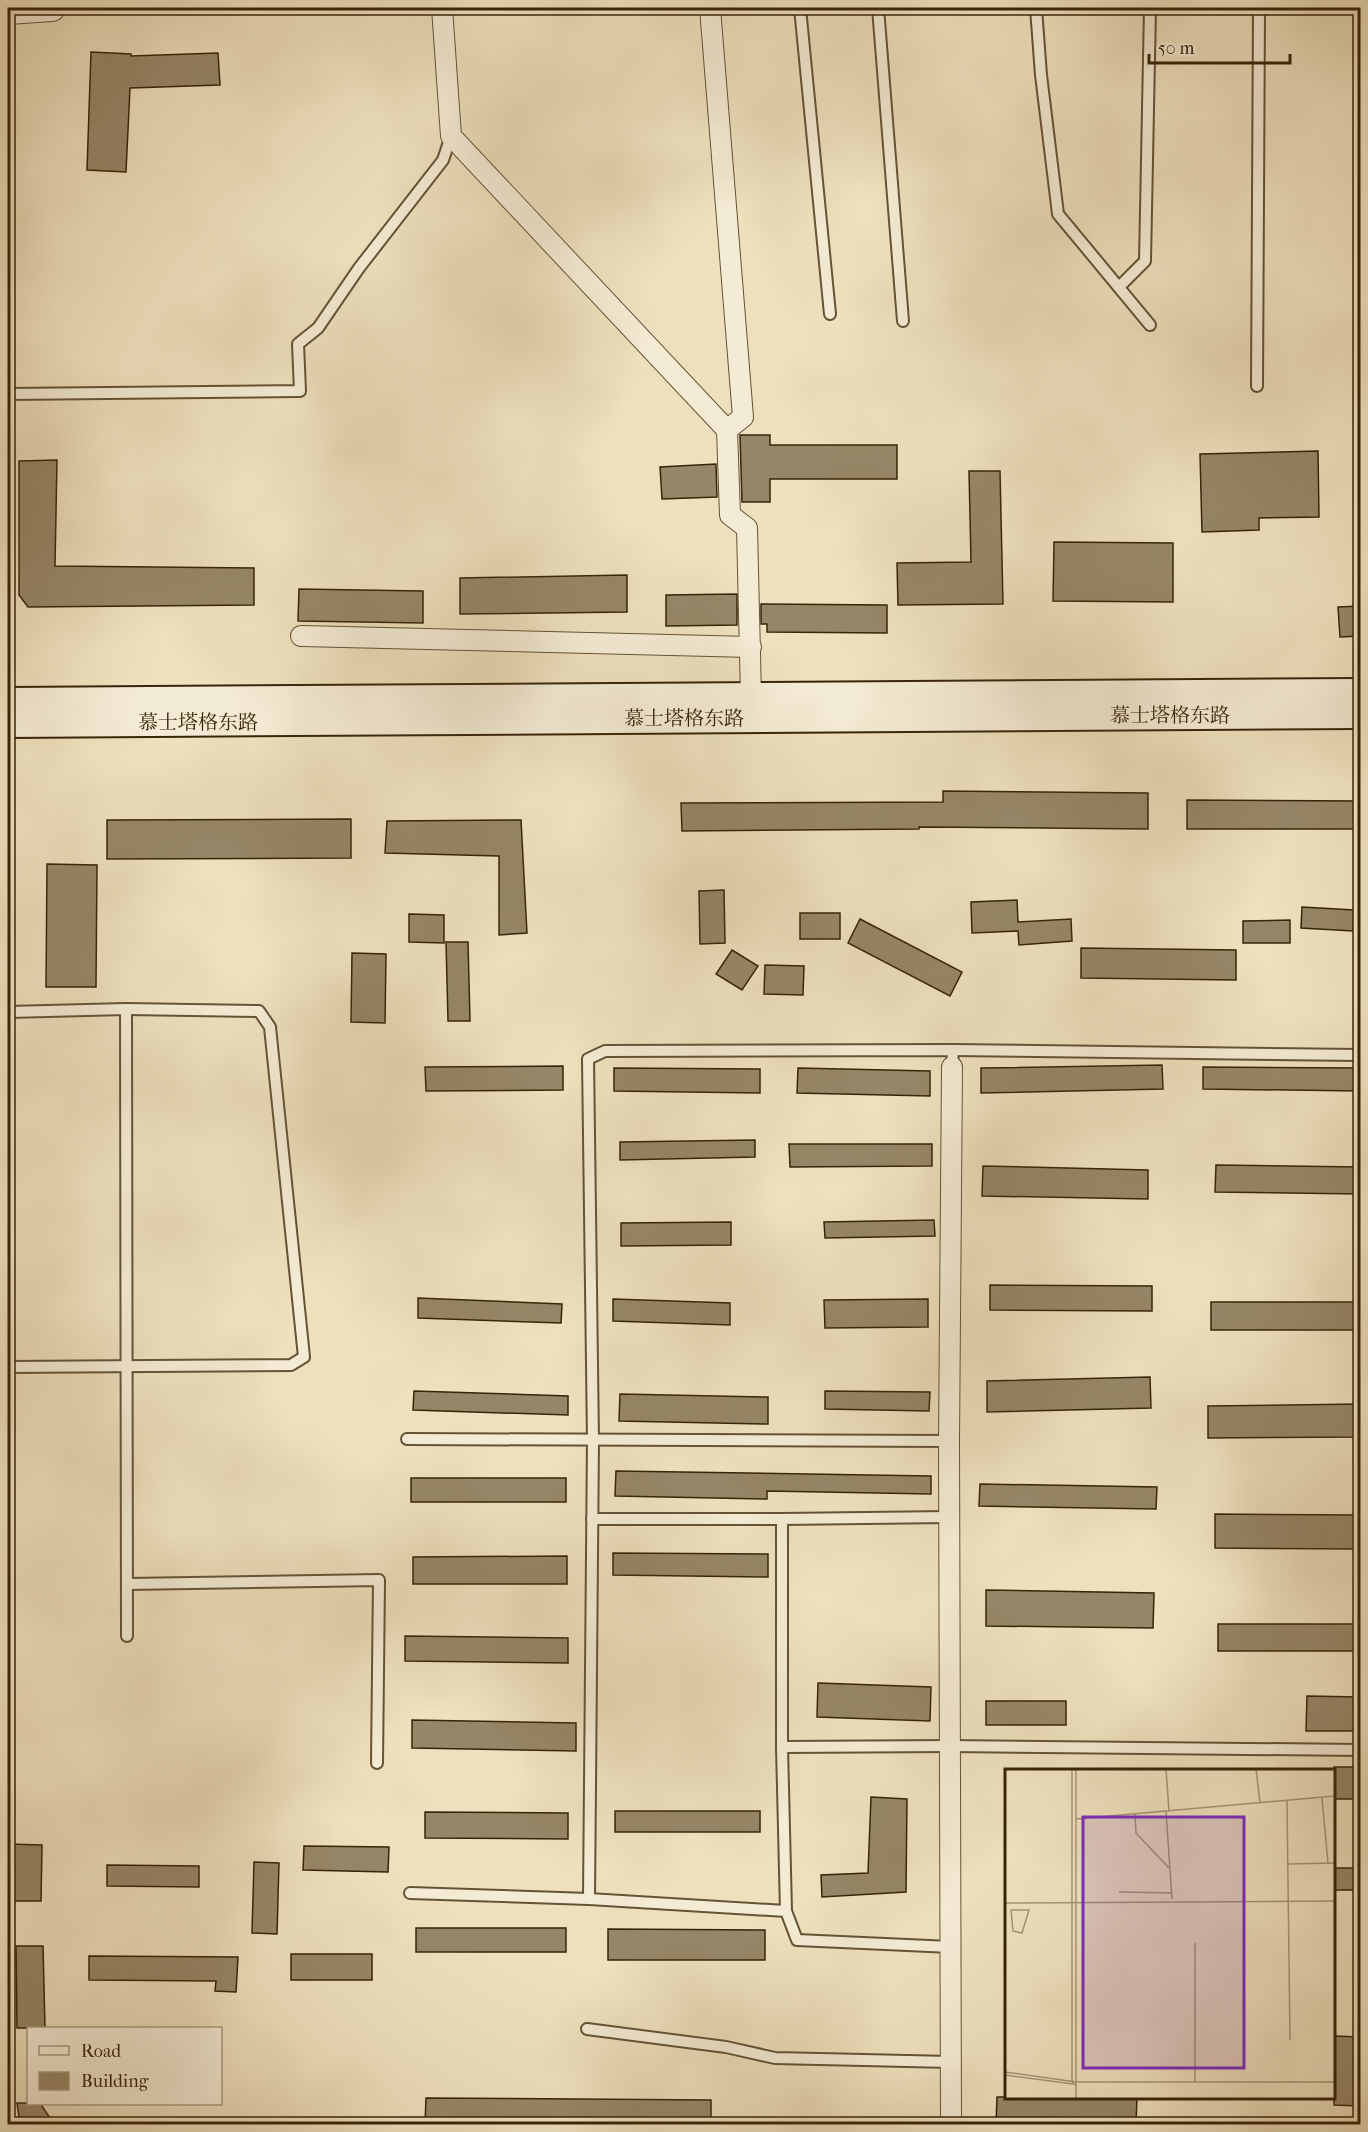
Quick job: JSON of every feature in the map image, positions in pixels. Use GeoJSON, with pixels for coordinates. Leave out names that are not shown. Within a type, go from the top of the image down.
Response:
{"type":"FeatureCollection","features":[{"type":"Feature","properties":{"kind":"main road","name":"慕士塔格东路"},"geometry":{"type":"LineString","coordinates":[[8,702],[1360,693]]}},
{"type":"Feature","properties":{"kind":"main road","name":"慕士塔格东路"},"geometry":{"type":"LineString","coordinates":[[8,723],[1360,714]]}},
{"type":"Feature","properties":{"kind":"street"},"geometry":{"type":"LineString","coordinates":[[8,11],[52,8]]}},
{"type":"Feature","properties":{"kind":"street"},"geometry":{"type":"LineString","coordinates":[[442,8],[451,136],[727,430],[730,515],[747,528],[751,697]]}},
{"type":"Feature","properties":{"kind":"street"},"geometry":{"type":"LineString","coordinates":[[710,8],[743,417],[727,430]]}},
{"type":"Feature","properties":{"kind":"street"},"geometry":{"type":"LineString","coordinates":[[301,636],[751,648]]}},
{"type":"Feature","properties":{"kind":"street"},"geometry":{"type":"LineString","coordinates":[[951,2124],[949,1441],[952,1058]]}},
{"type":"Feature","properties":{"kind":"lane"},"geometry":{"type":"LineString","coordinates":[[800,8],[830,314]]}},
{"type":"Feature","properties":{"kind":"lane"},"geometry":{"type":"LineString","coordinates":[[878,8],[903,321]]}},
{"type":"Feature","properties":{"kind":"lane"},"geometry":{"type":"LineString","coordinates":[[1036,8],[1041,75],[1058,214],[1150,325]]}},
{"type":"Feature","properties":{"kind":"lane"},"geometry":{"type":"LineString","coordinates":[[1119,287],[1145,261],[1150,8]]}},
{"type":"Feature","properties":{"kind":"lane"},"geometry":{"type":"LineString","coordinates":[[1257,386],[1259,8]]}},
{"type":"Feature","properties":{"kind":"lane"},"geometry":{"type":"LineString","coordinates":[[8,394],[300,391],[298,344],[318,328],[359,268],[443,160],[451,136]]}},
{"type":"Feature","properties":{"kind":"lane"},"geometry":{"type":"LineString","coordinates":[[126,1009],[127,1636]]}},
{"type":"Feature","properties":{"kind":"lane"},"geometry":{"type":"LineString","coordinates":[[8,1012],[126,1009],[259,1011],[270,1027],[304,1357],[291,1365],[8,1367]]}},
{"type":"Feature","properties":{"kind":"lane"},"geometry":{"type":"LineString","coordinates":[[589,1899],[593,1440],[588,1059],[604,1051],[952,1058],[1360,1055]]}},
{"type":"Feature","properties":{"kind":"lane"},"geometry":{"type":"LineString","coordinates":[[407,1439],[949,1441]]}},
{"type":"Feature","properties":{"kind":"lane"},"geometry":{"type":"LineString","coordinates":[[592,1519],[949,1517]]}},
{"type":"Feature","properties":{"kind":"lane"},"geometry":{"type":"LineString","coordinates":[[782,1519],[782,1747],[786,1911],[797,1940],[951,1947]]}},
{"type":"Feature","properties":{"kind":"lane"},"geometry":{"type":"LineString","coordinates":[[127,1584],[379,1580],[377,1763]]}},
{"type":"Feature","properties":{"kind":"lane"},"geometry":{"type":"LineString","coordinates":[[782,1747],[950,1746],[1360,1750]]}},
{"type":"Feature","properties":{"kind":"lane"},"geometry":{"type":"LineString","coordinates":[[410,1893],[589,1899],[786,1911]]}},
{"type":"Feature","properties":{"kind":"lane"},"geometry":{"type":"LineString","coordinates":[[587,2029],[726,2047],[775,2058],[951,2062]]}},
{"type":"Feature","properties":{"kind":"building"},"geometry":{"type":"Polygon","coordinates":[[[91,52],[131,54],[131,56],[218,53],[220,85],[130,88],[126,172],[87,170],[91,52]]]}},
{"type":"Feature","properties":{"kind":"building"},"geometry":{"type":"Polygon","coordinates":[[[740,435],[770,435],[770,445],[897,445],[897,479],[770,479],[770,502],[742,502],[740,435]]]}},
{"type":"Feature","properties":{"kind":"building"},"geometry":{"type":"Polygon","coordinates":[[[1318,451],[1319,517],[1259,518],[1259,530],[1202,532],[1200,454],[1318,451]]]}},
{"type":"Feature","properties":{"kind":"building"},"geometry":{"type":"Polygon","coordinates":[[[57,460],[55,566],[254,568],[254,605],[28,607],[19,595],[19,461],[57,460]]]}},
{"type":"Feature","properties":{"kind":"building"},"geometry":{"type":"Polygon","coordinates":[[[716,464],[717,497],[662,499],[660,467],[716,464]]]}},
{"type":"Feature","properties":{"kind":"building"},"geometry":{"type":"Polygon","coordinates":[[[969,471],[1000,471],[1003,604],[898,605],[897,563],[971,562],[969,471]]]}},
{"type":"Feature","properties":{"kind":"building"},"geometry":{"type":"Polygon","coordinates":[[[1054,542],[1173,543],[1173,602],[1053,601],[1054,542]]]}},
{"type":"Feature","properties":{"kind":"building"},"geometry":{"type":"Polygon","coordinates":[[[627,575],[627,612],[460,614],[460,578],[627,575]]]}},
{"type":"Feature","properties":{"kind":"building"},"geometry":{"type":"Polygon","coordinates":[[[299,589],[423,591],[423,623],[298,621],[299,589]]]}},
{"type":"Feature","properties":{"kind":"building"},"geometry":{"type":"Polygon","coordinates":[[[737,594],[737,625],[666,626],[666,595],[737,594]]]}},
{"type":"Feature","properties":{"kind":"building"},"geometry":{"type":"Polygon","coordinates":[[[761,604],[887,605],[887,633],[767,632],[767,624],[761,624],[761,604]]]}},
{"type":"Feature","properties":{"kind":"building"},"geometry":{"type":"Polygon","coordinates":[[[1360,606],[1360,636],[1340,637],[1338,607],[1360,606]]]}},
{"type":"Feature","properties":{"kind":"building"},"geometry":{"type":"Polygon","coordinates":[[[943,791],[1148,793],[1148,829],[919,827],[919,829],[682,831],[681,803],[943,802],[943,791]]]}},
{"type":"Feature","properties":{"kind":"building"},"geometry":{"type":"Polygon","coordinates":[[[1187,800],[1360,801],[1360,829],[1187,829],[1187,800]]]}},
{"type":"Feature","properties":{"kind":"building"},"geometry":{"type":"Polygon","coordinates":[[[351,819],[351,858],[107,859],[107,820],[351,819]]]}},
{"type":"Feature","properties":{"kind":"building"},"geometry":{"type":"Polygon","coordinates":[[[521,820],[527,933],[499,935],[499,856],[385,853],[387,821],[521,820]]]}},
{"type":"Feature","properties":{"kind":"building"},"geometry":{"type":"Polygon","coordinates":[[[47,864],[97,865],[96,987],[46,987],[47,864]]]}},
{"type":"Feature","properties":{"kind":"building"},"geometry":{"type":"Polygon","coordinates":[[[724,890],[725,943],[700,944],[699,891],[724,890]]]}},
{"type":"Feature","properties":{"kind":"building"},"geometry":{"type":"Polygon","coordinates":[[[1017,900],[1018,922],[1071,919],[1072,941],[1019,945],[1018,931],[972,933],[971,902],[1017,900]]]}},
{"type":"Feature","properties":{"kind":"building"},"geometry":{"type":"Polygon","coordinates":[[[1302,907],[1354,910],[1353,931],[1301,928],[1302,907]]]}},
{"type":"Feature","properties":{"kind":"building"},"geometry":{"type":"Polygon","coordinates":[[[800,913],[840,913],[840,939],[800,939],[800,913]]]}},
{"type":"Feature","properties":{"kind":"building"},"geometry":{"type":"Polygon","coordinates":[[[409,914],[444,915],[444,943],[409,942],[409,914]]]}},
{"type":"Feature","properties":{"kind":"building"},"geometry":{"type":"Polygon","coordinates":[[[860,919],[962,972],[950,996],[848,943],[860,919]]]}},
{"type":"Feature","properties":{"kind":"building"},"geometry":{"type":"Polygon","coordinates":[[[1290,920],[1290,943],[1243,943],[1243,921],[1290,920]]]}},
{"type":"Feature","properties":{"kind":"building"},"geometry":{"type":"Polygon","coordinates":[[[446,942],[468,942],[470,1021],[448,1021],[446,942]]]}},
{"type":"Feature","properties":{"kind":"building"},"geometry":{"type":"Polygon","coordinates":[[[1081,948],[1236,950],[1236,980],[1081,978],[1081,948]]]}},
{"type":"Feature","properties":{"kind":"building"},"geometry":{"type":"Polygon","coordinates":[[[732,950],[758,966],[742,990],[716,974],[732,950]]]}},
{"type":"Feature","properties":{"kind":"building"},"geometry":{"type":"Polygon","coordinates":[[[352,953],[386,954],[385,1023],[351,1022],[352,953]]]}},
{"type":"Feature","properties":{"kind":"building"},"geometry":{"type":"Polygon","coordinates":[[[765,965],[804,966],[803,995],[764,994],[765,965]]]}},
{"type":"Feature","properties":{"kind":"building"},"geometry":{"type":"Polygon","coordinates":[[[1162,1065],[1163,1089],[981,1093],[981,1068],[1162,1065]]]}},
{"type":"Feature","properties":{"kind":"building"},"geometry":{"type":"Polygon","coordinates":[[[563,1066],[563,1090],[426,1091],[425,1067],[563,1066]]]}},
{"type":"Feature","properties":{"kind":"building"},"geometry":{"type":"Polygon","coordinates":[[[1203,1067],[1360,1068],[1360,1091],[1203,1089],[1203,1067]]]}},
{"type":"Feature","properties":{"kind":"building"},"geometry":{"type":"Polygon","coordinates":[[[614,1068],[760,1069],[760,1093],[614,1091],[614,1068]]]}},
{"type":"Feature","properties":{"kind":"building"},"geometry":{"type":"Polygon","coordinates":[[[798,1068],[930,1071],[930,1096],[797,1093],[798,1068]]]}},
{"type":"Feature","properties":{"kind":"building"},"geometry":{"type":"Polygon","coordinates":[[[755,1140],[755,1157],[620,1160],[620,1142],[755,1140]]]}},
{"type":"Feature","properties":{"kind":"building"},"geometry":{"type":"Polygon","coordinates":[[[789,1144],[932,1144],[932,1166],[790,1167],[789,1144]]]}},
{"type":"Feature","properties":{"kind":"building"},"geometry":{"type":"Polygon","coordinates":[[[1216,1165],[1360,1167],[1360,1194],[1215,1192],[1216,1165]]]}},
{"type":"Feature","properties":{"kind":"building"},"geometry":{"type":"Polygon","coordinates":[[[983,1166],[1148,1170],[1148,1199],[982,1196],[983,1166]]]}},
{"type":"Feature","properties":{"kind":"building"},"geometry":{"type":"Polygon","coordinates":[[[934,1220],[935,1236],[825,1238],[824,1222],[934,1220]]]}},
{"type":"Feature","properties":{"kind":"building"},"geometry":{"type":"Polygon","coordinates":[[[731,1222],[731,1245],[621,1246],[621,1223],[731,1222]]]}},
{"type":"Feature","properties":{"kind":"building"},"geometry":{"type":"Polygon","coordinates":[[[990,1285],[1152,1286],[1152,1311],[990,1310],[990,1285]]]}},
{"type":"Feature","properties":{"kind":"building"},"geometry":{"type":"Polygon","coordinates":[[[418,1298],[562,1304],[561,1323],[418,1318],[418,1298]]]}},
{"type":"Feature","properties":{"kind":"building"},"geometry":{"type":"Polygon","coordinates":[[[613,1299],[730,1303],[730,1325],[613,1321],[613,1299]]]}},
{"type":"Feature","properties":{"kind":"building"},"geometry":{"type":"Polygon","coordinates":[[[928,1299],[928,1327],[825,1328],[824,1300],[928,1299]]]}},
{"type":"Feature","properties":{"kind":"building"},"geometry":{"type":"Polygon","coordinates":[[[1211,1302],[1360,1302],[1360,1330],[1211,1330],[1211,1302]]]}},
{"type":"Feature","properties":{"kind":"building"},"geometry":{"type":"Polygon","coordinates":[[[1150,1377],[1151,1408],[987,1412],[987,1381],[1150,1377]]]}},
{"type":"Feature","properties":{"kind":"building"},"geometry":{"type":"Polygon","coordinates":[[[414,1391],[568,1396],[568,1415],[413,1410],[414,1391]]]}},
{"type":"Feature","properties":{"kind":"building"},"geometry":{"type":"Polygon","coordinates":[[[825,1391],[930,1392],[929,1411],[825,1409],[825,1391]]]}},
{"type":"Feature","properties":{"kind":"building"},"geometry":{"type":"Polygon","coordinates":[[[620,1394],[768,1397],[768,1424],[619,1421],[620,1394]]]}},
{"type":"Feature","properties":{"kind":"building"},"geometry":{"type":"Polygon","coordinates":[[[1360,1404],[1360,1437],[1208,1438],[1208,1406],[1360,1404]]]}},
{"type":"Feature","properties":{"kind":"building"},"geometry":{"type":"Polygon","coordinates":[[[616,1471],[931,1476],[931,1494],[767,1491],[767,1499],[615,1496],[616,1471]]]}},
{"type":"Feature","properties":{"kind":"building"},"geometry":{"type":"Polygon","coordinates":[[[411,1478],[566,1478],[566,1502],[411,1502],[411,1478]]]}},
{"type":"Feature","properties":{"kind":"building"},"geometry":{"type":"Polygon","coordinates":[[[980,1484],[1157,1487],[1156,1509],[979,1506],[980,1484]]]}},
{"type":"Feature","properties":{"kind":"building"},"geometry":{"type":"Polygon","coordinates":[[[1215,1514],[1360,1515],[1360,1549],[1215,1548],[1215,1514]]]}},
{"type":"Feature","properties":{"kind":"building"},"geometry":{"type":"Polygon","coordinates":[[[613,1553],[768,1554],[768,1577],[613,1575],[613,1553]]]}},
{"type":"Feature","properties":{"kind":"building"},"geometry":{"type":"Polygon","coordinates":[[[567,1556],[567,1584],[413,1584],[413,1557],[567,1556]]]}},
{"type":"Feature","properties":{"kind":"building"},"geometry":{"type":"Polygon","coordinates":[[[986,1590],[1154,1593],[1153,1628],[986,1626],[986,1590]]]}},
{"type":"Feature","properties":{"kind":"building"},"geometry":{"type":"Polygon","coordinates":[[[1218,1624],[1360,1624],[1360,1651],[1218,1651],[1218,1624]]]}},
{"type":"Feature","properties":{"kind":"building"},"geometry":{"type":"Polygon","coordinates":[[[405,1636],[568,1638],[568,1663],[405,1661],[405,1636]]]}},
{"type":"Feature","properties":{"kind":"building"},"geometry":{"type":"Polygon","coordinates":[[[818,1683],[931,1687],[930,1721],[817,1717],[818,1683]]]}},
{"type":"Feature","properties":{"kind":"building"},"geometry":{"type":"Polygon","coordinates":[[[1307,1696],[1360,1697],[1360,1731],[1306,1731],[1307,1696]]]}},
{"type":"Feature","properties":{"kind":"building"},"geometry":{"type":"Polygon","coordinates":[[[986,1701],[1066,1701],[1066,1725],[986,1725],[986,1701]]]}},
{"type":"Feature","properties":{"kind":"building"},"geometry":{"type":"Polygon","coordinates":[[[412,1720],[576,1723],[576,1751],[412,1748],[412,1720]]]}},
{"type":"Feature","properties":{"kind":"building"},"geometry":{"type":"Polygon","coordinates":[[[1334,1767],[1360,1767],[1360,1799],[1335,1799],[1334,1767]]]}},
{"type":"Feature","properties":{"kind":"building"},"geometry":{"type":"Polygon","coordinates":[[[871,1797],[907,1799],[906,1892],[822,1897],[821,1875],[868,1873],[871,1797]]]}},
{"type":"Feature","properties":{"kind":"building"},"geometry":{"type":"Polygon","coordinates":[[[615,1811],[760,1811],[760,1832],[615,1832],[615,1811]]]}},
{"type":"Feature","properties":{"kind":"building"},"geometry":{"type":"Polygon","coordinates":[[[425,1812],[568,1813],[568,1839],[425,1838],[425,1812]]]}},
{"type":"Feature","properties":{"kind":"building"},"geometry":{"type":"Polygon","coordinates":[[[8,1844],[42,1845],[41,1901],[8,1901],[8,1844]]]}},
{"type":"Feature","properties":{"kind":"building"},"geometry":{"type":"Polygon","coordinates":[[[304,1846],[389,1847],[388,1872],[303,1870],[304,1846]]]}},
{"type":"Feature","properties":{"kind":"building"},"geometry":{"type":"Polygon","coordinates":[[[254,1862],[279,1863],[277,1934],[252,1933],[254,1862]]]}},
{"type":"Feature","properties":{"kind":"building"},"geometry":{"type":"Polygon","coordinates":[[[107,1865],[199,1866],[199,1887],[107,1886],[107,1865]]]}},
{"type":"Feature","properties":{"kind":"building"},"geometry":{"type":"Polygon","coordinates":[[[1335,1868],[1360,1868],[1360,1890],[1335,1890],[1335,1868]]]}},
{"type":"Feature","properties":{"kind":"building"},"geometry":{"type":"Polygon","coordinates":[[[416,1928],[566,1928],[566,1952],[416,1952],[416,1928]]]}},
{"type":"Feature","properties":{"kind":"building"},"geometry":{"type":"Polygon","coordinates":[[[608,1929],[765,1930],[765,1960],[608,1960],[608,1929]]]}},
{"type":"Feature","properties":{"kind":"building"},"geometry":{"type":"Polygon","coordinates":[[[16,1946],[43,1946],[45,2027],[17,2028],[16,1946]]]}},
{"type":"Feature","properties":{"kind":"building"},"geometry":{"type":"Polygon","coordinates":[[[291,1954],[372,1954],[372,1980],[291,1980],[291,1954]]]}},
{"type":"Feature","properties":{"kind":"building"},"geometry":{"type":"Polygon","coordinates":[[[89,1956],[238,1957],[236,1992],[215,1991],[216,1981],[89,1980],[89,1956]]]}},
{"type":"Feature","properties":{"kind":"building"},"geometry":{"type":"Polygon","coordinates":[[[1335,2036],[1360,2037],[1360,2106],[1334,2105],[1335,2036]]]}},
{"type":"Feature","properties":{"kind":"building"},"geometry":{"type":"Polygon","coordinates":[[[997,2097],[1005,2097],[1005,2099],[1137,2099],[1136,2124],[996,2124],[997,2097]]]}},
{"type":"Feature","properties":{"kind":"building"},"geometry":{"type":"Polygon","coordinates":[[[426,2098],[711,2100],[711,2124],[425,2124],[426,2098]]]}},
{"type":"Feature","properties":{"kind":"building"},"geometry":{"type":"Polygon","coordinates":[[[17,2103],[41,2105],[54,2124],[20,2124],[17,2103]]]}}]}
